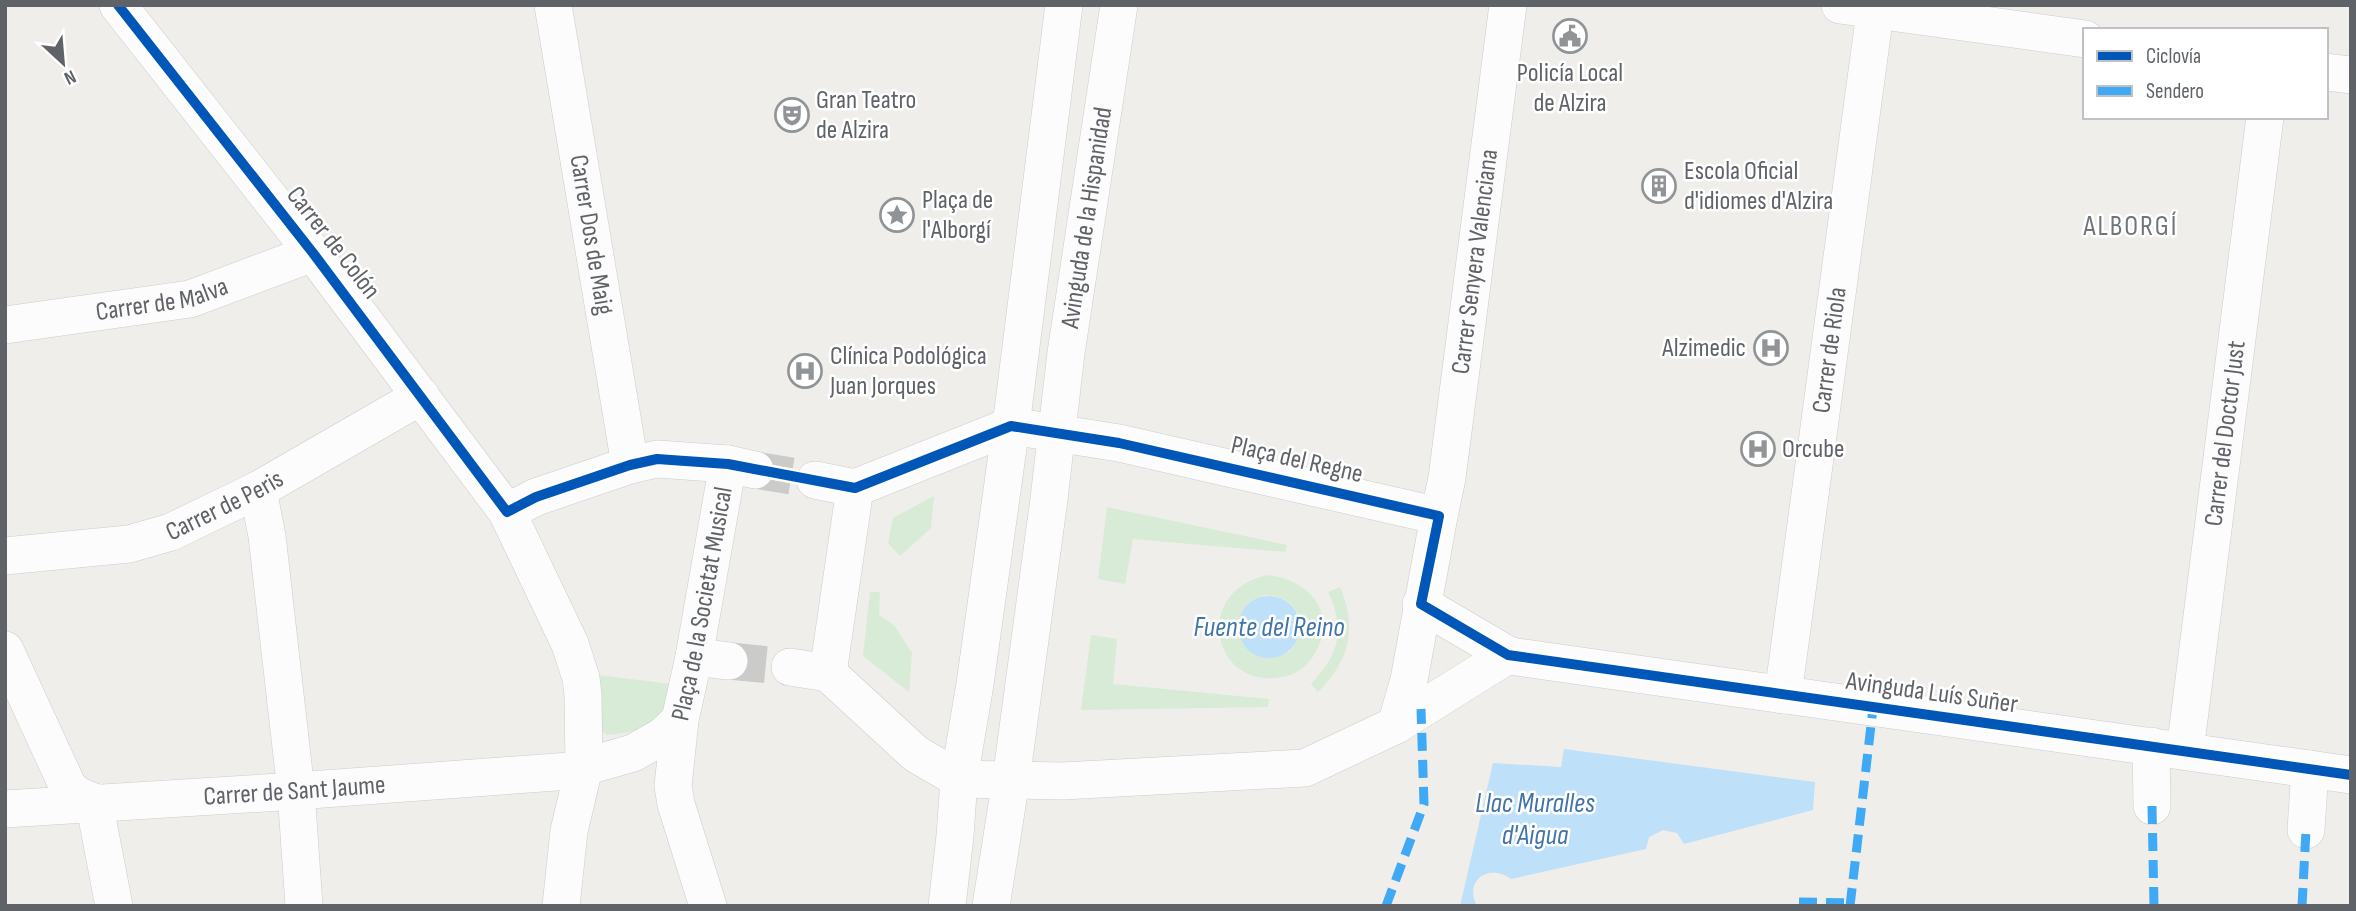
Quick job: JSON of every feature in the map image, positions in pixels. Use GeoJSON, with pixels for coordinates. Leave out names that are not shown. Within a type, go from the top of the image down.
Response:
{"type":"FeatureCollection","features":[{"type":"Feature","properties":{"kind":"street","name":"Carrer de Colón"},"geometry":{"type":"LineString","coordinates":[[118,5],[313,253],[507,512]]}},
{"type":"Feature","properties":{"kind":"street","name":"Carrer Dos de Maig"},"geometry":{"type":"LineString","coordinates":[[553,5],[630,465]]}},
{"type":"Feature","properties":{"kind":"street","name":"Avinguda de la Hispanidad"},"geometry":{"type":"LineString","coordinates":[[947,906],[959,779],[1011,426],[1063,5]]}},
{"type":"Feature","properties":{"kind":"street","name":"Avinguda de la Hispanidad"},"geometry":{"type":"LineString","coordinates":[[991,906],[1011,779],[1068,339],[1119,5]]}},
{"type":"Feature","properties":{"kind":"street","name":"Carrer Senyera Valenciana"},"geometry":{"type":"LineString","coordinates":[[1439,516],[1447,478],[1508,5]]}},
{"type":"Feature","properties":{"kind":"street"},"geometry":{"type":"LineString","coordinates":[[1840,5],[2083,39]]}},
{"type":"Feature","properties":{"kind":"street","name":"Carrer de Riola"},"geometry":{"type":"LineString","coordinates":[[1783,695],[1876,8]]}},
{"type":"Feature","properties":{"kind":"street"},"geometry":{"type":"LineString","coordinates":[[2328,72],[2351,75]]}},
{"type":"Feature","properties":{"kind":"street","name":"Carrer del Doctor Just"},"geometry":{"type":"LineString","coordinates":[[2152,806],[2168,748],[2265,119]]}},
{"type":"Feature","properties":{"kind":"street","name":"Carrer de Malva"},"geometry":{"type":"LineString","coordinates":[[5,325],[190,299],[313,253]]}},
{"type":"Feature","properties":{"kind":"street","name":"Carrer de Peris"},"geometry":{"type":"LineString","coordinates":[[5,556],[129,544],[171,532],[258,490],[421,396]]}},
{"type":"Feature","properties":{"kind":"street"},"geometry":{"type":"LineString","coordinates":[[815,480],[855,488],[1011,426],[1056,432]]}},
{"type":"Feature","properties":{"kind":"street","name":"Plaça del Regne"},"geometry":{"type":"LineString","coordinates":[[1056,432],[1119,443],[1439,516]]}},
{"type":"Feature","properties":{"kind":"street","name":"Plaça de la Societat Musical"},"geometry":{"type":"LineString","coordinates":[[507,512],[536,498],[630,465],[657,459],[742,467],[712,659],[680,720],[663,736],[633,753],[584,768]]}},
{"type":"Feature","properties":{"kind":"street"},"geometry":{"type":"LineString","coordinates":[[828,673],[855,488]]}},
{"type":"Feature","properties":{"kind":"street"},"geometry":{"type":"LineString","coordinates":[[258,490],[267,536],[296,791],[304,906]]}},
{"type":"Feature","properties":{"kind":"street"},"geometry":{"type":"LineString","coordinates":[[507,512],[570,644],[583,695],[584,768],[569,831],[561,906]]}},
{"type":"Feature","properties":{"kind":"street"},"geometry":{"type":"LineString","coordinates":[[1395,725],[1409,680],[1439,516]]}},
{"type":"Feature","properties":{"kind":"street"},"geometry":{"type":"LineString","coordinates":[[790,667],[828,673],[916,754],[959,779],[1063,781],[1305,768],[1395,725],[1508,655],[1421,604]]}},
{"type":"Feature","properties":{"kind":"street"},"geometry":{"type":"LineString","coordinates":[[5,650],[81,795],[114,906]]}},
{"type":"Feature","properties":{"kind":"street","name":"Avinguda Luís Suñer"},"geometry":{"type":"LineString","coordinates":[[1508,655],[2351,775]]}},
{"type":"Feature","properties":{"kind":"street"},"geometry":{"type":"LineString","coordinates":[[680,720],[674,786],[676,804],[708,906]]}},
{"type":"Feature","properties":{"kind":"street","name":"Carrer de Sant Jaume"},"geometry":{"type":"LineString","coordinates":[[5,810],[81,795],[296,791],[584,768]]}},
{"type":"Feature","properties":{"kind":"street"},"geometry":{"type":"LineString","coordinates":[[2306,830],[2310,769]]}},
{"type":"Feature","properties":{"kind":"green space"},"geometry":{"type":"Polygon","coordinates":[[[934,496],[931,528],[900,556],[888,543],[893,518],[934,496]]]}},
{"type":"Feature","properties":{"kind":"green space"},"geometry":{"type":"Polygon","coordinates":[[[1107,507],[1287,545],[1285,552],[1133,539],[1125,584],[1098,579],[1107,507]]]}},
{"type":"Feature","properties":{"kind":"green space"},"geometry":{"type":"Polygon","coordinates":[[[1267,575],[1282,578],[1307,591],[1315,600],[1321,612],[1322,638],[1312,658],[1301,669],[1282,677],[1259,677],[1240,670],[1227,656],[1220,638],[1220,619],[1227,600],[1243,585],[1267,575]],[[1264,595],[1241,614],[1238,626],[1242,643],[1289,652],[1300,633],[1298,614],[1293,606],[1276,596],[1264,595]]]}},
{"type":"Feature","properties":{"kind":"green space"},"geometry":{"type":"Polygon","coordinates":[[[1340,587],[1349,617],[1347,644],[1337,668],[1318,692],[1311,684],[1328,663],[1337,641],[1337,618],[1328,592],[1340,587]]]}},
{"type":"Feature","properties":{"kind":"green space"},"geometry":{"type":"Polygon","coordinates":[[[870,592],[880,592],[879,615],[894,625],[912,653],[909,692],[863,656],[870,592]]]}},
{"type":"Feature","properties":{"kind":"green space"},"geometry":{"type":"Polygon","coordinates":[[[1091,635],[1117,639],[1113,684],[1269,699],[1268,707],[1081,710],[1091,635]]]}},
{"type":"Feature","properties":{"kind":"green space"},"geometry":{"type":"Polygon","coordinates":[[[598,675],[680,685],[651,722],[634,730],[607,735],[600,729],[598,675]]]}},
{"type":"Feature","properties":{"kind":"water","name":"Fuente del Reino"},"geometry":{"type":"Polygon","coordinates":[[[1263,596],[1275,596],[1291,605],[1298,615],[1298,639],[1291,649],[1275,658],[1263,658],[1252,653],[1243,644],[1238,633],[1238,621],[1243,610],[1252,601],[1263,596]]]}},
{"type":"Feature","properties":{"kind":"water","name":"Llac Muralles d'Aigua"},"geometry":{"type":"Polygon","coordinates":[[[1564,749],[1815,782],[1813,810],[1684,844],[1677,833],[1663,830],[1649,837],[1646,849],[1511,879],[1503,874],[1487,874],[1476,882],[1473,889],[1477,906],[1460,906],[1493,763],[1561,767],[1564,749]]]}},
{"type":"Feature","properties":{"kind":"tunnel"},"geometry":{"type":"LineString","coordinates":[[755,470],[815,480]]}},
{"type":"Feature","properties":{"kind":"tunnel"},"geometry":{"type":"LineString","coordinates":[[729,661],[790,667]]}},
{"type":"Feature","properties":{"kind":"marked path"},"geometry":{"type":"LineString","coordinates":[[1850,906],[1873,708]]}},
{"type":"Feature","properties":{"kind":"marked path"},"geometry":{"type":"LineString","coordinates":[[1386,906],[1424,804],[1421,709]]}},
{"type":"Feature","properties":{"kind":"marked path"},"geometry":{"type":"LineString","coordinates":[[2152,806],[2154,906]]}},
{"type":"Feature","properties":{"kind":"marked path"},"geometry":{"type":"LineString","coordinates":[[2302,906],[2306,830]]}},
{"type":"Feature","properties":{"kind":"marked path"},"geometry":{"type":"LineString","coordinates":[[1799,902],[1851,903]]}},
{"type":"Feature","properties":{"kind":"cycle path"},"geometry":{"type":"LineString","coordinates":[[118,5],[313,253],[507,512],[536,497],[630,465],[657,459],[728,464],[855,488],[1011,426],[1119,443],[1439,516],[1421,604],[1508,655],[2351,775]]}},
{"type":"Feature","properties":{"kind":"place","name":"Policía Local de Alzira"},"geometry":{"type":"Point","coordinates":[1570,36]}},
{"type":"Feature","properties":{"kind":"place","name":"Gran Teatro de Alzira"},"geometry":{"type":"Point","coordinates":[792,115]}},
{"type":"Feature","properties":{"kind":"place","name":"Escola Oficial d'idiomes d'Alzira"},"geometry":{"type":"Point","coordinates":[1659,186]}},
{"type":"Feature","properties":{"kind":"place","name":"Plaça de l'Alborgí"},"geometry":{"type":"Point","coordinates":[897,215]}},
{"type":"Feature","properties":{"kind":"place","name":"Alzimedic"},"geometry":{"type":"Point","coordinates":[1771,348]}},
{"type":"Feature","properties":{"kind":"place","name":"Clínica Podológica Juan Jorques"},"geometry":{"type":"Point","coordinates":[805,371]}},
{"type":"Feature","properties":{"kind":"place","name":"Orcube"},"geometry":{"type":"Point","coordinates":[1758,449]}},
{"type":"Feature","properties":{"kind":"district","name":"ALBORGÍ"},"geometry":{"type":"Point","coordinates":[2131,226]}}]}
